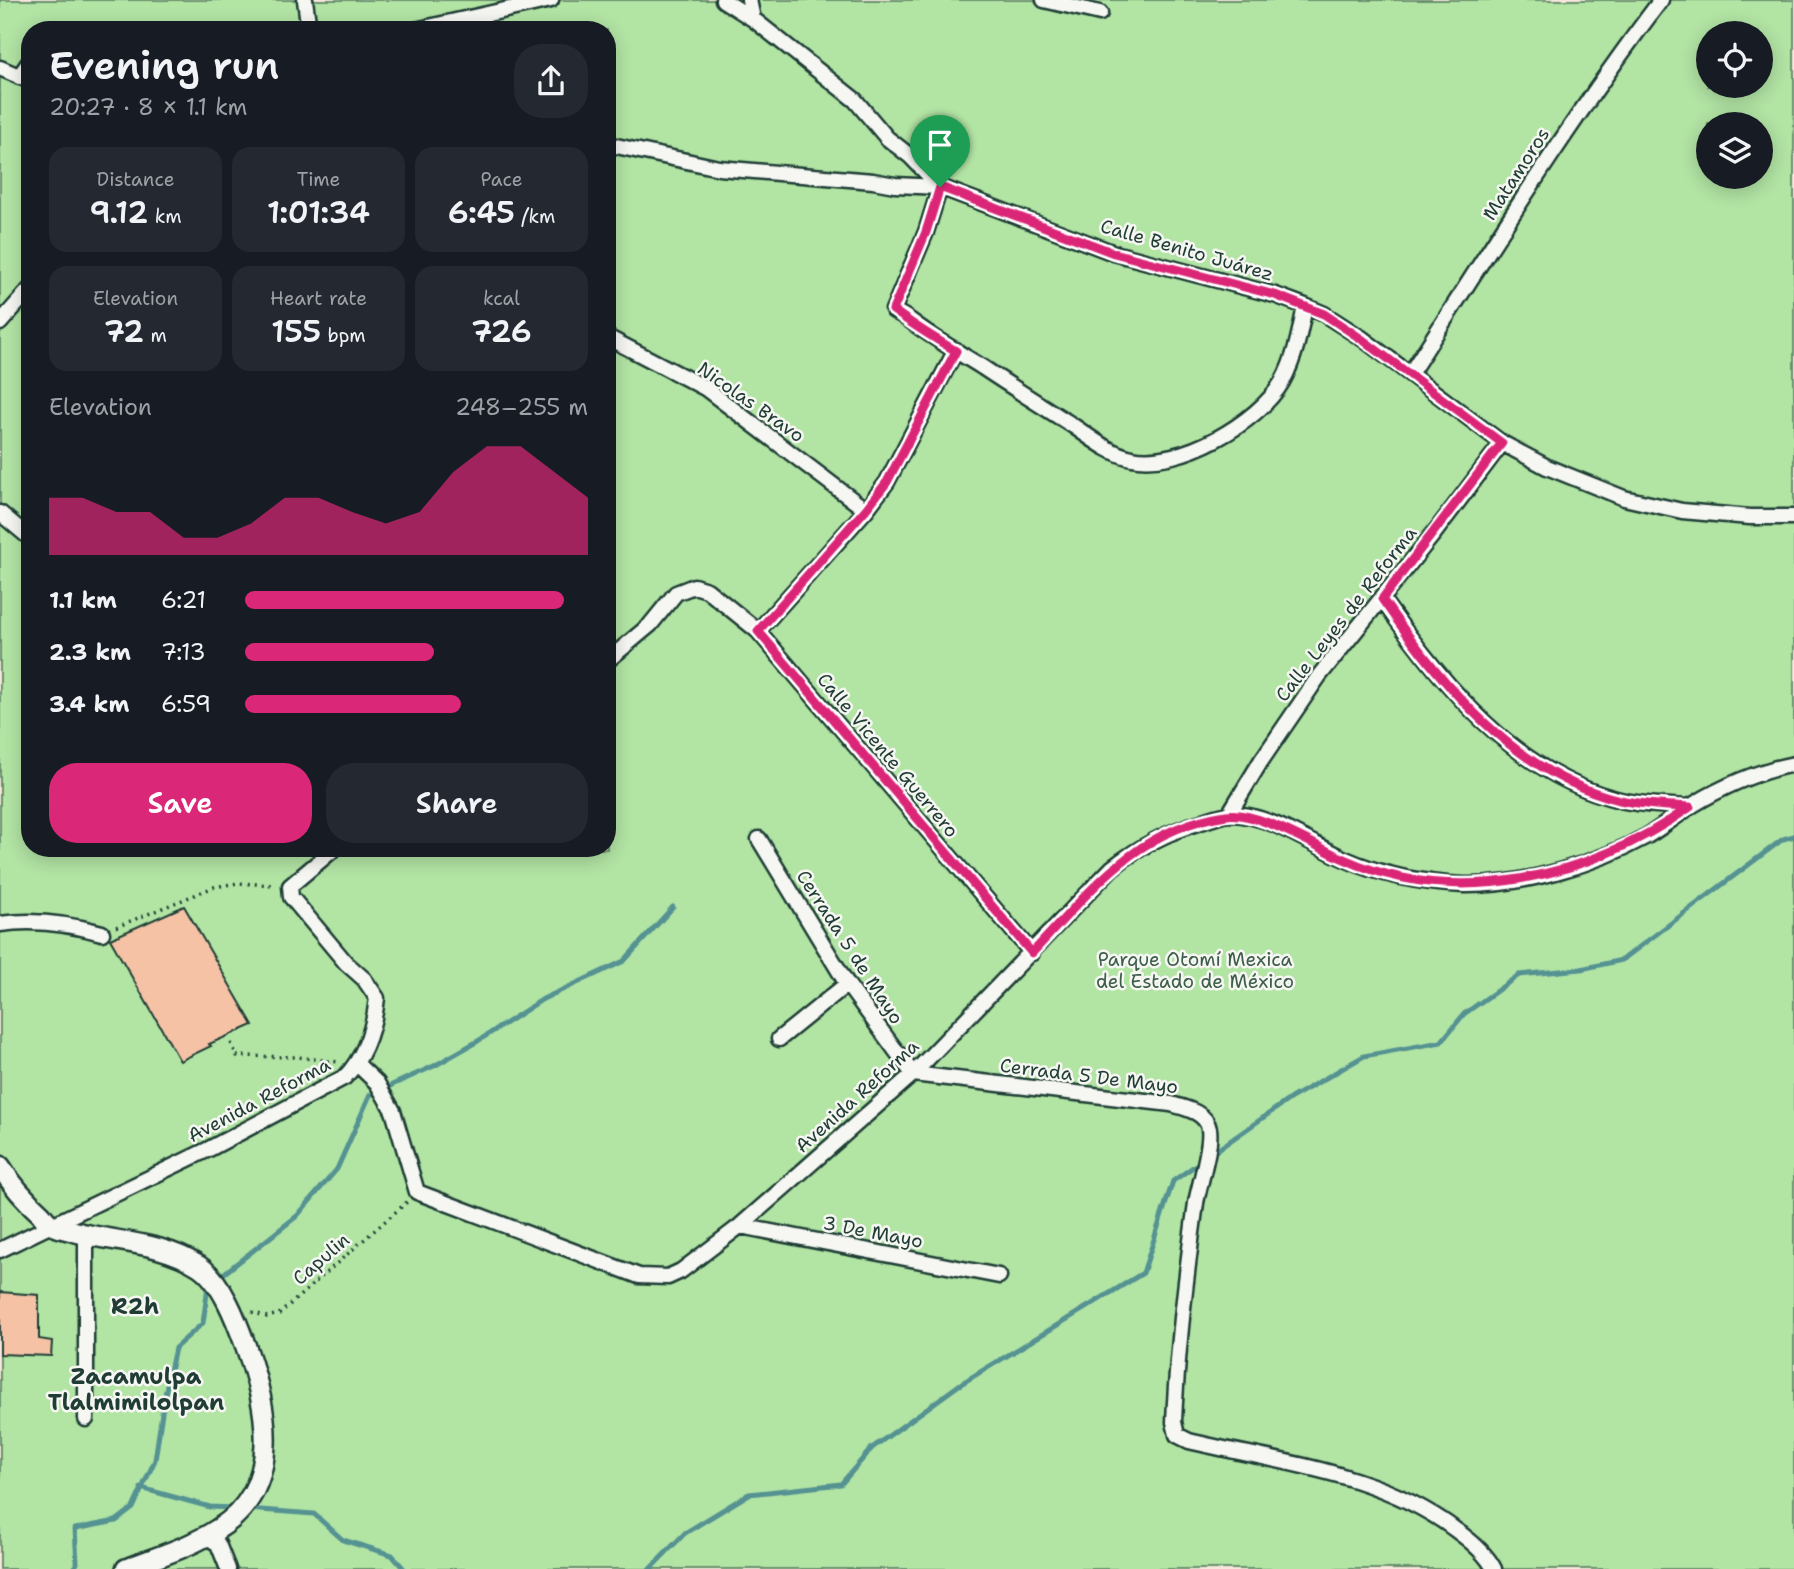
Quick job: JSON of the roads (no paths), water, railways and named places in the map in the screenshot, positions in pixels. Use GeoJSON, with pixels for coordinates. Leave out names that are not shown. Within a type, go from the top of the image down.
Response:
{"type":"FeatureCollection","features":[{"type":"Feature","properties":{"kind":"main road"},"geometry":{"type":"LineString","coordinates":[[0,1166],[12,1186],[50,1224],[86,1235],[144,1243],[171,1251],[202,1267],[223,1293],[234,1314],[256,1376],[267,1443],[261,1475],[234,1518],[212,1533],[126,1569]]}},
{"type":"Feature","properties":{"kind":"street"},"geometry":{"type":"LineString","coordinates":[[304,0],[308,21]]}},
{"type":"Feature","properties":{"kind":"street"},"geometry":{"type":"LineString","coordinates":[[456,21],[551,0]]}},
{"type":"Feature","properties":{"kind":"street"},"geometry":{"type":"LineString","coordinates":[[723,0],[753,19],[855,100],[887,138],[910,156],[940,187],[922,243],[893,310],[920,330],[1111,450],[1128,458],[1159,460],[1189,452],[1256,412],[1271,398],[1291,362],[1305,306]]}},
{"type":"Feature","properties":{"kind":"street"},"geometry":{"type":"LineString","coordinates":[[749,0],[753,19]]}},
{"type":"Feature","properties":{"kind":"street"},"geometry":{"type":"LineString","coordinates":[[1044,0],[1100,13]]}},
{"type":"Feature","properties":{"kind":"street","name":"Matamoros"},"geometry":{"type":"LineString","coordinates":[[1410,374],[1555,149],[1612,65],[1661,0]]}},
{"type":"Feature","properties":{"kind":"street"},"geometry":{"type":"LineString","coordinates":[[0,68],[21,78]]}},
{"type":"Feature","properties":{"kind":"street","name":"Calle Benito Juárez"},"geometry":{"type":"LineString","coordinates":[[616,146],[719,169],[940,187],[1114,253],[1275,295],[1305,306],[1344,326],[1502,443],[1547,467],[1624,498],[1682,511],[1750,517],[1794,517]]}},
{"type":"Feature","properties":{"kind":"street"},"geometry":{"type":"LineString","coordinates":[[0,323],[21,299]]}},
{"type":"Feature","properties":{"kind":"street","name":"Nicolas Bravo"},"geometry":{"type":"LineString","coordinates":[[616,342],[705,388],[866,509]]}},
{"type":"Feature","properties":{"kind":"street"},"geometry":{"type":"LineString","coordinates":[[758,631],[887,482],[956,351]]}},
{"type":"Feature","properties":{"kind":"street","name":"Calle Leyes de Reforma"},"geometry":{"type":"LineString","coordinates":[[1229,814],[1261,761],[1319,676],[1502,443]]}},
{"type":"Feature","properties":{"kind":"street"},"geometry":{"type":"LineString","coordinates":[[0,513],[21,530]]}},
{"type":"Feature","properties":{"kind":"street","name":"Calle Vicente Guerrero"},"geometry":{"type":"LineString","coordinates":[[616,653],[650,625],[676,593],[694,586],[707,590],[758,631],[1032,953]]}},
{"type":"Feature","properties":{"kind":"street"},"geometry":{"type":"LineString","coordinates":[[1382,599],[1412,642],[1452,690],[1493,730],[1527,756],[1567,780],[1596,793],[1621,800],[1690,807]]}},
{"type":"Feature","properties":{"kind":"street"},"geometry":{"type":"LineString","coordinates":[[1229,814],[1273,825],[1346,860],[1374,870],[1439,884],[1468,885],[1531,877],[1594,859],[1648,835],[1690,807],[1741,781],[1794,765]]}},
{"type":"Feature","properties":{"kind":"street","name":"Avenida Reforma"},"geometry":{"type":"LineString","coordinates":[[0,1250],[209,1149],[345,1077],[357,1064],[377,1083],[393,1111],[417,1192],[639,1276],[668,1277],[681,1271],[740,1226],[913,1074],[1112,868],[1131,853],[1161,836],[1229,814]]}},
{"type":"Feature","properties":{"kind":"street","name":"Cerrada 5 de Mayo"},"geometry":{"type":"LineString","coordinates":[[759,839],[847,984],[913,1074]]}},
{"type":"Feature","properties":{"kind":"street"},"geometry":{"type":"LineString","coordinates":[[324,857],[290,886],[291,897],[346,963],[364,979],[377,998],[375,1017],[357,1064]]}},
{"type":"Feature","properties":{"kind":"street"},"geometry":{"type":"LineString","coordinates":[[0,924],[29,922],[78,927],[102,933]]}},
{"type":"Feature","properties":{"kind":"street"},"geometry":{"type":"LineString","coordinates":[[779,1039],[847,984]]}},
{"type":"Feature","properties":{"kind":"street","name":"Cerrada 5 De Mayo"},"geometry":{"type":"LineString","coordinates":[[913,1074],[1171,1104],[1201,1116],[1207,1125],[1209,1136],[1183,1299],[1174,1429],[1180,1437],[1373,1485],[1436,1514],[1481,1552],[1494,1569]]}},
{"type":"Feature","properties":{"kind":"street","name":"3 De Mayo"},"geometry":{"type":"LineString","coordinates":[[740,1226],[999,1276]]}},
{"type":"Feature","properties":{"kind":"street"},"geometry":{"type":"LineString","coordinates":[[86,1235],[86,1419]]}},
{"type":"Feature","properties":{"kind":"street"},"geometry":{"type":"LineString","coordinates":[[212,1533],[228,1569]]}},
{"type":"Feature","properties":{"kind":"waterway"},"geometry":{"type":"LineString","coordinates":[[650,1569],[685,1533],[749,1494],[841,1484],[872,1448],[959,1385],[1143,1273],[1173,1181],[1291,1098],[1364,1056],[1441,1042],[1464,1014],[1519,975],[1581,969],[1622,960],[1783,839],[1794,836]]}},
{"type":"Feature","properties":{"kind":"waterway"},"geometry":{"type":"LineString","coordinates":[[74,1569],[77,1563],[75,1529],[116,1521],[133,1508],[155,1460],[175,1348],[203,1323],[208,1286],[297,1216],[337,1169],[370,1095],[434,1066],[543,999],[624,961],[673,907]]}},
{"type":"Feature","properties":{"kind":"waterway"},"geometry":{"type":"LineString","coordinates":[[141,1488],[210,1507],[234,1508]]}},
{"type":"Feature","properties":{"kind":"waterway"},"geometry":{"type":"LineString","coordinates":[[247,1509],[314,1514],[343,1540],[392,1555],[404,1569]]}},
{"type":"Feature","properties":{"kind":"district","name":"R2h"},"geometry":{"type":"Point","coordinates":[135,1306]}},
{"type":"Feature","properties":{"kind":"district","name":"Zacamulpa Tlalmimilolpan"},"geometry":{"type":"Point","coordinates":[136,1389]}},
{"type":"Feature","properties":{"kind":"park label","name":"Parque Otomí Mexica del Estado de México"},"geometry":{"type":"Point","coordinates":[1195,970]}}]}
